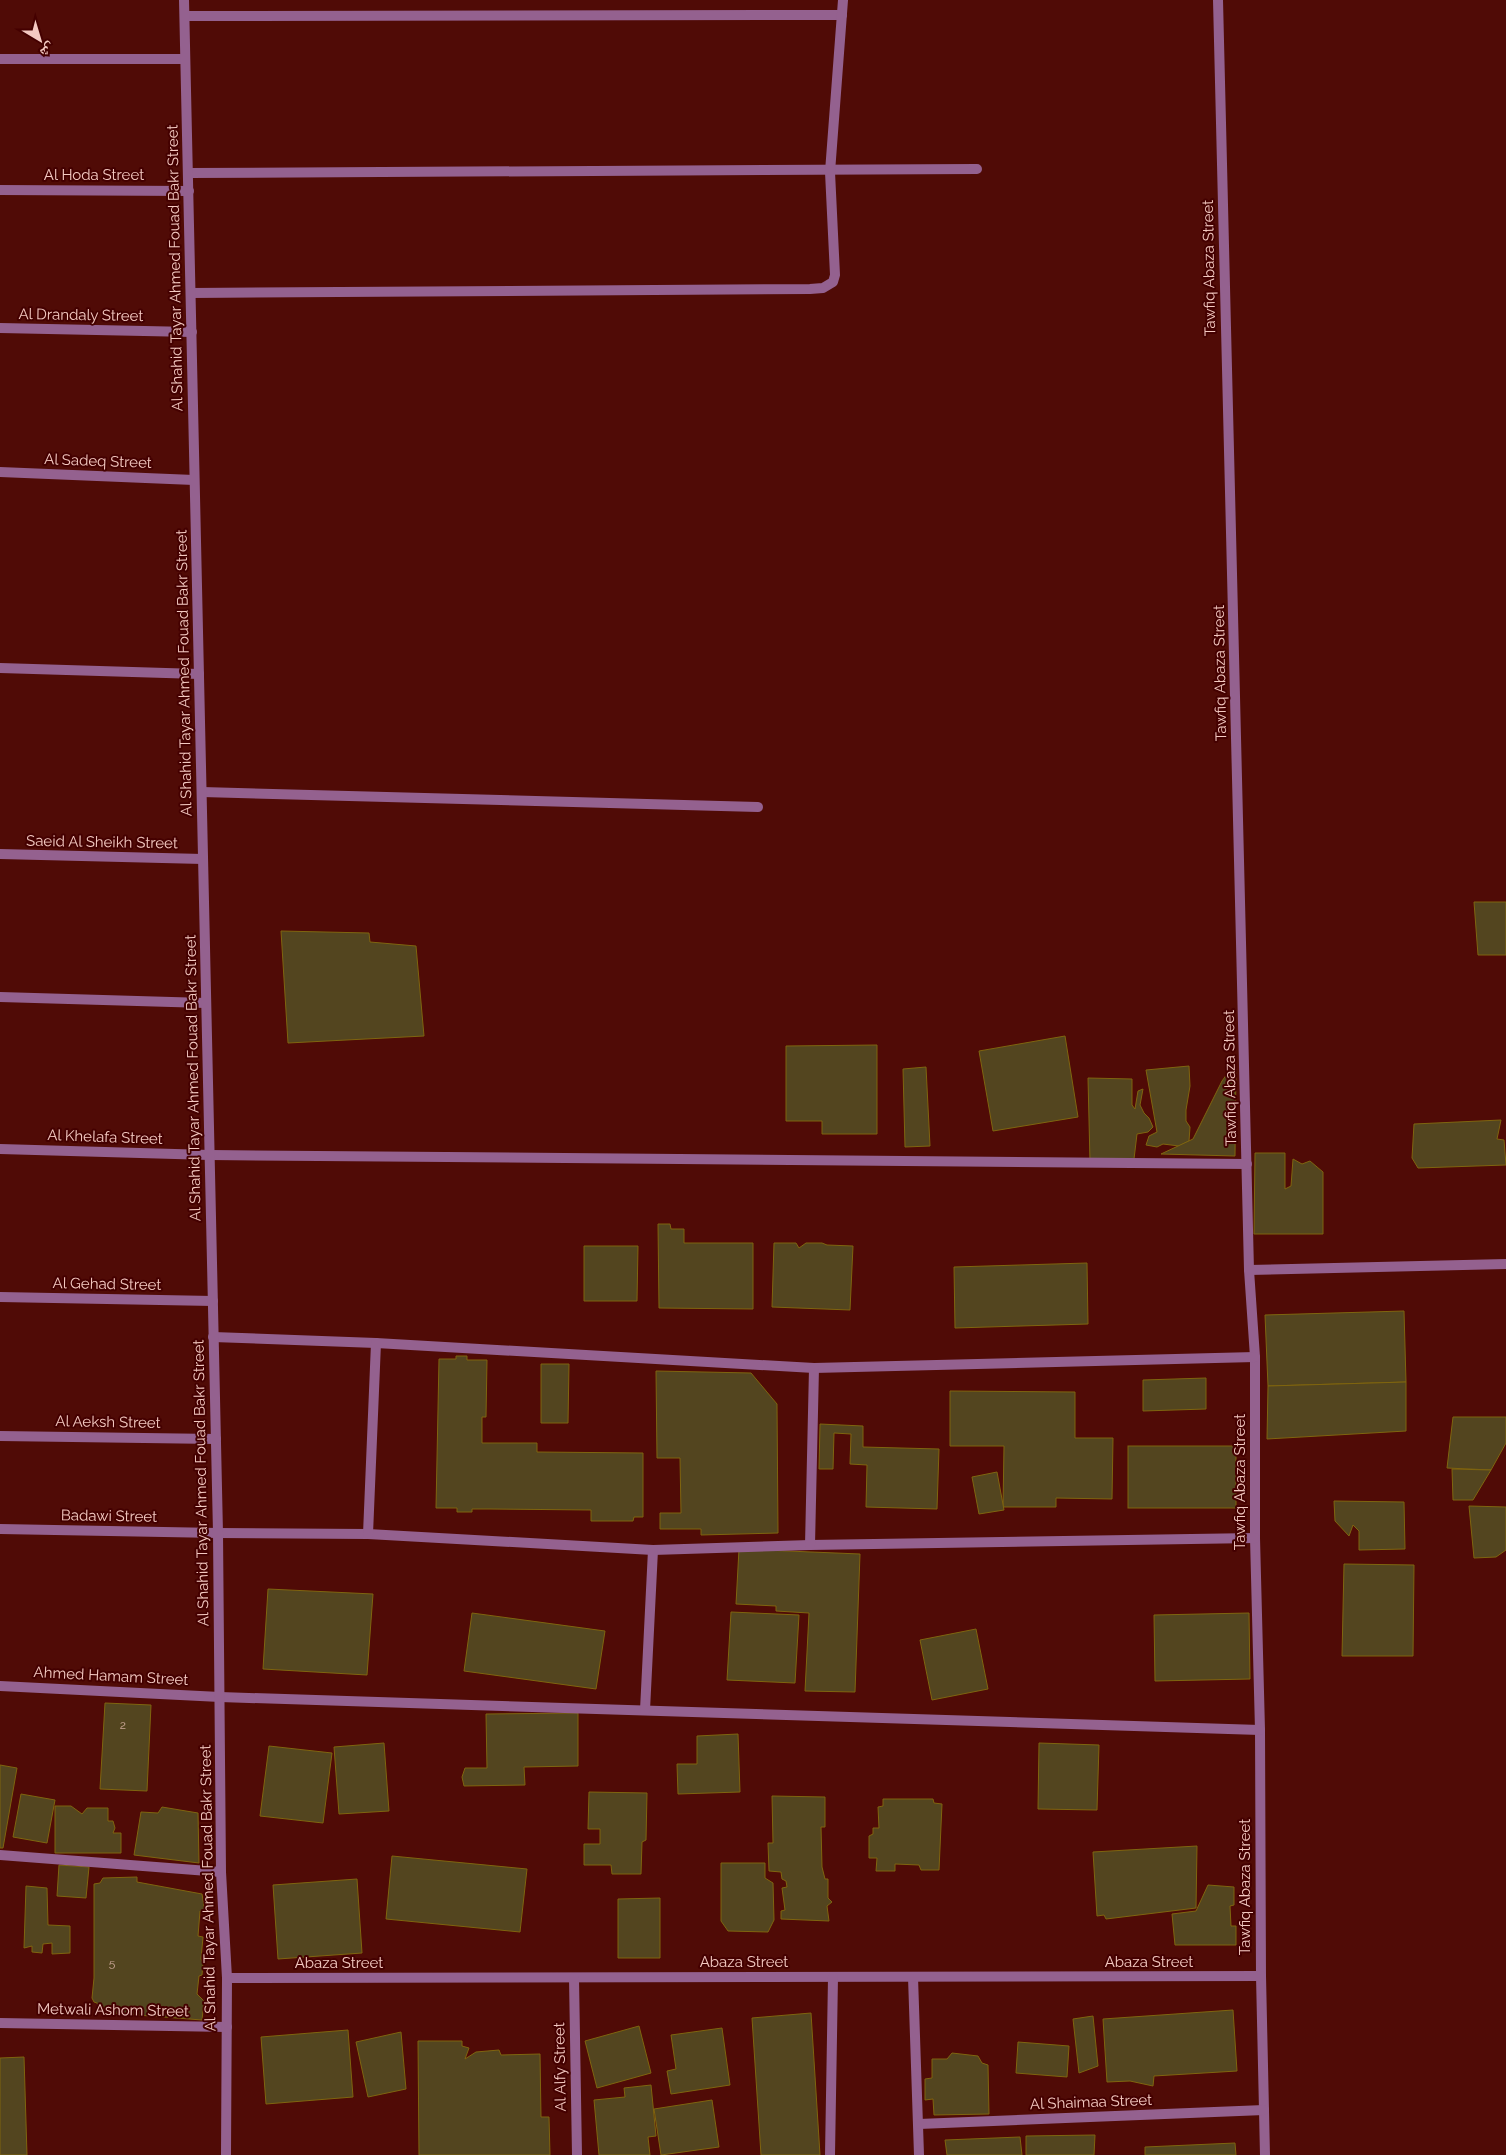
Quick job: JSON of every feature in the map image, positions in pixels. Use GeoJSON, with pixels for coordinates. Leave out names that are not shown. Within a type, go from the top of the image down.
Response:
{"type":"FeatureCollection","features":[{"type":"Feature","properties":{"kind":"street","name":"Al Shahid Tayar Ahmed Fouad Bakr Street"},"geometry":{"type":"LineString","coordinates":[[184,0],[218,1533],[221,1872],[227,1978],[226,2155]]}},
{"type":"Feature","properties":{"kind":"street"},"geometry":{"type":"LineString","coordinates":[[190,293],[810,290],[823,288],[833,282],[836,275],[830,172],[843,0]]}},
{"type":"Feature","properties":{"kind":"street","name":"Tawfiq Abaza Street"},"geometry":{"type":"LineString","coordinates":[[1218,0],[1249,1270],[1255,1357],[1255,1538],[1260,1730],[1261,1976],[1265,2155]]}},
{"type":"Feature","properties":{"kind":"street"},"geometry":{"type":"LineString","coordinates":[[184,16],[842,15]]}},
{"type":"Feature","properties":{"kind":"street"},"geometry":{"type":"LineString","coordinates":[[0,59],[186,59]]}},
{"type":"Feature","properties":{"kind":"street"},"geometry":{"type":"LineString","coordinates":[[188,173],[977,170]]}},
{"type":"Feature","properties":{"kind":"street","name":"Al Hoda Street"},"geometry":{"type":"LineString","coordinates":[[0,190],[189,191]]}},
{"type":"Feature","properties":{"kind":"street","name":"Al Drandaly Street"},"geometry":{"type":"LineString","coordinates":[[0,328],[192,332]]}},
{"type":"Feature","properties":{"kind":"street","name":"Al Sadeq Street"},"geometry":{"type":"LineString","coordinates":[[0,472],[194,480]]}},
{"type":"Feature","properties":{"kind":"street"},"geometry":{"type":"LineString","coordinates":[[0,668],[199,674]]}},
{"type":"Feature","properties":{"kind":"street"},"geometry":{"type":"LineString","coordinates":[[202,792],[758,807]]}},
{"type":"Feature","properties":{"kind":"street","name":"Saeid Al Sheikh Street"},"geometry":{"type":"LineString","coordinates":[[0,854],[203,859]]}},
{"type":"Feature","properties":{"kind":"street"},"geometry":{"type":"LineString","coordinates":[[0,997],[206,1003]]}},
{"type":"Feature","properties":{"kind":"street","name":"Al Khelafa Street"},"geometry":{"type":"LineString","coordinates":[[0,1149],[210,1155],[1247,1164]]}},
{"type":"Feature","properties":{"kind":"street"},"geometry":{"type":"LineString","coordinates":[[1249,1270],[1506,1264]]}},
{"type":"Feature","properties":{"kind":"street","name":"Al Gehad Street"},"geometry":{"type":"LineString","coordinates":[[0,1297],[213,1301]]}},
{"type":"Feature","properties":{"kind":"street"},"geometry":{"type":"LineString","coordinates":[[213,1338],[376,1343],[814,1368],[1255,1357]]}},
{"type":"Feature","properties":{"kind":"street"},"geometry":{"type":"LineString","coordinates":[[368,1534],[376,1343]]}},
{"type":"Feature","properties":{"kind":"street"},"geometry":{"type":"LineString","coordinates":[[810,1545],[814,1368]]}},
{"type":"Feature","properties":{"kind":"street","name":"Al Aeksh Street"},"geometry":{"type":"LineString","coordinates":[[0,1436],[216,1439]]}},
{"type":"Feature","properties":{"kind":"street","name":"Badawi Street"},"geometry":{"type":"LineString","coordinates":[[0,1529],[368,1534],[653,1550],[810,1545],[1255,1538]]}},
{"type":"Feature","properties":{"kind":"street"},"geometry":{"type":"LineString","coordinates":[[645,1710],[653,1550]]}},
{"type":"Feature","properties":{"kind":"street","name":"Ahmed Hamam Street"},"geometry":{"type":"LineString","coordinates":[[0,1686],[220,1697],[1260,1730]]}},
{"type":"Feature","properties":{"kind":"street"},"geometry":{"type":"LineString","coordinates":[[0,1855],[221,1872]]}},
{"type":"Feature","properties":{"kind":"street","name":"Abaza Street"},"geometry":{"type":"LineString","coordinates":[[227,1978],[1261,1976]]}},
{"type":"Feature","properties":{"kind":"street"},"geometry":{"type":"LineString","coordinates":[[830,2155],[833,1977]]}},
{"type":"Feature","properties":{"kind":"street"},"geometry":{"type":"LineString","coordinates":[[913,1977],[919,2155]]}},
{"type":"Feature","properties":{"kind":"street","name":"Al Alfy Street"},"geometry":{"type":"LineString","coordinates":[[574,1978],[577,2155]]}},
{"type":"Feature","properties":{"kind":"street","name":"Metwali Ashom Street"},"geometry":{"type":"LineString","coordinates":[[0,2024],[226,2027]]}},
{"type":"Feature","properties":{"kind":"street","name":"Al Shaimaa Street"},"geometry":{"type":"LineString","coordinates":[[919,2124],[1264,2110]]}},
{"type":"Feature","properties":{"kind":"building"},"geometry":{"type":"Polygon","coordinates":[[[1474,902],[1506,902],[1506,955],[1478,955],[1474,902]]]}},
{"type":"Feature","properties":{"kind":"building"},"geometry":{"type":"Polygon","coordinates":[[[281,931],[369,933],[370,942],[416,946],[424,1036],[288,1043],[281,931]]]}},
{"type":"Feature","properties":{"kind":"building"},"geometry":{"type":"Polygon","coordinates":[[[1065,1036],[1078,1117],[993,1131],[979,1051],[1065,1036]]]}},
{"type":"Feature","properties":{"kind":"building"},"geometry":{"type":"Polygon","coordinates":[[[877,1045],[877,1134],[822,1134],[822,1121],[786,1121],[786,1046],[877,1045]]]}},
{"type":"Feature","properties":{"kind":"building"},"geometry":{"type":"Polygon","coordinates":[[[1189,1066],[1190,1086],[1186,1121],[1190,1127],[1189,1141],[1179,1146],[1163,1144],[1157,1147],[1146,1145],[1149,1136],[1157,1132],[1146,1070],[1189,1066]]]}},
{"type":"Feature","properties":{"kind":"building"},"geometry":{"type":"Polygon","coordinates":[[[926,1067],[930,1146],[905,1147],[903,1069],[926,1067]]]}},
{"type":"Feature","properties":{"kind":"building"},"geometry":{"type":"Polygon","coordinates":[[[1232,1067],[1236,1069],[1235,1156],[1161,1154],[1193,1139],[1222,1081],[1232,1067]]]}},
{"type":"Feature","properties":{"kind":"building"},"geometry":{"type":"Polygon","coordinates":[[[1088,1078],[1132,1079],[1132,1105],[1135,1109],[1138,1091],[1143,1089],[1140,1105],[1153,1127],[1148,1132],[1137,1134],[1134,1159],[1090,1162],[1088,1078]]]}},
{"type":"Feature","properties":{"kind":"building"},"geometry":{"type":"Polygon","coordinates":[[[1501,1120],[1497,1139],[1504,1140],[1506,1165],[1418,1168],[1412,1158],[1414,1124],[1501,1120]]]}},
{"type":"Feature","properties":{"kind":"building"},"geometry":{"type":"Polygon","coordinates":[[[1255,1153],[1285,1153],[1285,1189],[1291,1186],[1293,1159],[1302,1164],[1310,1161],[1323,1172],[1323,1234],[1254,1234],[1255,1153]]]}},
{"type":"Feature","properties":{"kind":"building"},"geometry":{"type":"Polygon","coordinates":[[[658,1224],[670,1224],[671,1229],[684,1229],[684,1243],[753,1243],[753,1309],[659,1308],[658,1224]]]}},
{"type":"Feature","properties":{"kind":"building"},"geometry":{"type":"Polygon","coordinates":[[[774,1243],[796,1243],[799,1248],[806,1243],[853,1246],[850,1310],[772,1307],[774,1243]]]}},
{"type":"Feature","properties":{"kind":"building"},"geometry":{"type":"Polygon","coordinates":[[[584,1246],[638,1246],[637,1301],[584,1301],[584,1246]]]}},
{"type":"Feature","properties":{"kind":"building"},"geometry":{"type":"Polygon","coordinates":[[[1087,1263],[1088,1324],[955,1328],[954,1267],[1087,1263]]]}},
{"type":"Feature","properties":{"kind":"building"},"geometry":{"type":"Polygon","coordinates":[[[1404,1311],[1406,1382],[1268,1386],[1265,1315],[1404,1311]]]}},
{"type":"Feature","properties":{"kind":"building"},"geometry":{"type":"Polygon","coordinates":[[[456,1356],[467,1356],[467,1360],[487,1360],[486,1417],[482,1417],[482,1443],[537,1443],[537,1452],[643,1453],[643,1517],[634,1517],[633,1521],[591,1521],[591,1510],[472,1509],[472,1512],[457,1512],[457,1508],[436,1508],[439,1359],[456,1359],[456,1356]]]}},
{"type":"Feature","properties":{"kind":"building"},"geometry":{"type":"Polygon","coordinates":[[[541,1364],[569,1364],[568,1423],[541,1423],[541,1364]]]}},
{"type":"Feature","properties":{"kind":"building"},"geometry":{"type":"Polygon","coordinates":[[[656,1371],[751,1373],[777,1404],[778,1533],[701,1535],[701,1529],[660,1529],[660,1513],[681,1513],[680,1458],[657,1458],[656,1371]]]}},
{"type":"Feature","properties":{"kind":"building"},"geometry":{"type":"Polygon","coordinates":[[[1206,1378],[1206,1409],[1143,1411],[1143,1380],[1206,1378]]]}},
{"type":"Feature","properties":{"kind":"building"},"geometry":{"type":"Polygon","coordinates":[[[1406,1382],[1406,1431],[1267,1439],[1268,1386],[1406,1382]]]}},
{"type":"Feature","properties":{"kind":"building"},"geometry":{"type":"Polygon","coordinates":[[[950,1391],[1075,1392],[1075,1438],[1113,1438],[1112,1499],[1056,1498],[1056,1507],[1003,1507],[1004,1446],[950,1446],[950,1391]]]}},
{"type":"Feature","properties":{"kind":"building"},"geometry":{"type":"Polygon","coordinates":[[[1453,1417],[1506,1417],[1506,1443],[1491,1470],[1447,1468],[1453,1417]]]}},
{"type":"Feature","properties":{"kind":"building"},"geometry":{"type":"Polygon","coordinates":[[[820,1424],[863,1426],[863,1447],[939,1449],[937,1509],[866,1507],[867,1465],[850,1464],[851,1434],[834,1433],[833,1469],[819,1469],[820,1424]]]}},
{"type":"Feature","properties":{"kind":"building"},"geometry":{"type":"Polygon","coordinates":[[[1128,1446],[1236,1446],[1236,1508],[1128,1508],[1128,1446]]]}},
{"type":"Feature","properties":{"kind":"building"},"geometry":{"type":"Polygon","coordinates":[[[1452,1469],[1491,1470],[1473,1500],[1453,1500],[1452,1469]]]}},
{"type":"Feature","properties":{"kind":"building"},"geometry":{"type":"Polygon","coordinates":[[[997,1472],[1004,1510],[979,1514],[972,1477],[997,1472]]]}},
{"type":"Feature","properties":{"kind":"building"},"geometry":{"type":"Polygon","coordinates":[[[1334,1501],[1404,1502],[1405,1549],[1359,1550],[1359,1531],[1353,1525],[1349,1536],[1335,1521],[1334,1501]]]}},
{"type":"Feature","properties":{"kind":"building"},"geometry":{"type":"Polygon","coordinates":[[[1469,1506],[1506,1507],[1506,1550],[1496,1557],[1474,1558],[1469,1506]]]}},
{"type":"Feature","properties":{"kind":"building"},"geometry":{"type":"Polygon","coordinates":[[[739,1549],[860,1554],[855,1692],[805,1691],[809,1613],[776,1611],[776,1606],[736,1604],[739,1549]]]}},
{"type":"Feature","properties":{"kind":"building"},"geometry":{"type":"Polygon","coordinates":[[[1344,1564],[1414,1565],[1413,1656],[1342,1656],[1344,1564]]]}},
{"type":"Feature","properties":{"kind":"building"},"geometry":{"type":"Polygon","coordinates":[[[268,1589],[373,1594],[367,1675],[263,1669],[268,1589]]]}},
{"type":"Feature","properties":{"kind":"building"},"geometry":{"type":"Polygon","coordinates":[[[731,1612],[799,1615],[795,1683],[727,1680],[731,1612]]]}},
{"type":"Feature","properties":{"kind":"building"},"geometry":{"type":"Polygon","coordinates":[[[472,1613],[605,1631],[596,1689],[464,1671],[472,1613]]]}},
{"type":"Feature","properties":{"kind":"building"},"geometry":{"type":"Polygon","coordinates":[[[1249,1613],[1250,1679],[1155,1681],[1154,1615],[1249,1613]]]}},
{"type":"Feature","properties":{"kind":"building"},"geometry":{"type":"Polygon","coordinates":[[[976,1629],[988,1689],[932,1700],[920,1640],[976,1629]]]}},
{"type":"Feature","properties":{"kind":"building"},"geometry":{"type":"Polygon","coordinates":[[[105,1703],[151,1705],[147,1791],[100,1789],[105,1703]]]}},
{"type":"Feature","properties":{"kind":"building"},"geometry":{"type":"Polygon","coordinates":[[[578,1713],[578,1766],[524,1767],[525,1785],[464,1786],[462,1777],[465,1768],[487,1768],[486,1714],[578,1713]]]}},
{"type":"Feature","properties":{"kind":"building"},"geometry":{"type":"Polygon","coordinates":[[[738,1734],[740,1792],[678,1794],[677,1764],[697,1764],[697,1736],[738,1734]]]}},
{"type":"Feature","properties":{"kind":"building"},"geometry":{"type":"Polygon","coordinates":[[[384,1743],[389,1811],[339,1814],[334,1747],[384,1743]]]}},
{"type":"Feature","properties":{"kind":"building"},"geometry":{"type":"Polygon","coordinates":[[[1039,1743],[1099,1745],[1097,1810],[1038,1809],[1039,1743]]]}},
{"type":"Feature","properties":{"kind":"building"},"geometry":{"type":"Polygon","coordinates":[[[269,1746],[332,1753],[323,1823],[260,1816],[269,1746]]]}},
{"type":"Feature","properties":{"kind":"building"},"geometry":{"type":"Polygon","coordinates":[[[0,1765],[17,1768],[3,1848],[0,1848],[0,1765]]]}},
{"type":"Feature","properties":{"kind":"building"},"geometry":{"type":"Polygon","coordinates":[[[589,1792],[647,1793],[646,1840],[642,1842],[641,1874],[612,1874],[611,1865],[584,1865],[584,1844],[600,1844],[600,1829],[588,1829],[589,1792]]]}},
{"type":"Feature","properties":{"kind":"building"},"geometry":{"type":"Polygon","coordinates":[[[21,1794],[55,1800],[47,1843],[13,1837],[21,1794]]]}},
{"type":"Feature","properties":{"kind":"building"},"geometry":{"type":"Polygon","coordinates":[[[772,1796],[825,1797],[825,1827],[821,1827],[822,1867],[825,1879],[828,1879],[828,1898],[832,1902],[827,1906],[829,1921],[781,1919],[781,1911],[785,1910],[782,1888],[787,1887],[786,1881],[782,1879],[781,1872],[769,1871],[768,1843],[773,1843],[772,1796]]]}},
{"type":"Feature","properties":{"kind":"building"},"geometry":{"type":"Polygon","coordinates":[[[883,1799],[933,1799],[934,1803],[942,1804],[939,1870],[921,1870],[919,1865],[895,1864],[895,1871],[876,1871],[877,1858],[869,1858],[869,1836],[873,1834],[873,1828],[879,1828],[878,1807],[883,1806],[883,1799]]]}},
{"type":"Feature","properties":{"kind":"building"},"geometry":{"type":"Polygon","coordinates":[[[55,1806],[71,1806],[82,1814],[87,1808],[108,1808],[108,1821],[113,1821],[115,1828],[113,1833],[121,1833],[121,1853],[55,1853],[55,1806]]]}},
{"type":"Feature","properties":{"kind":"building"},"geometry":{"type":"Polygon","coordinates":[[[162,1807],[198,1813],[199,1863],[134,1855],[141,1812],[158,1813],[162,1807]]]}},
{"type":"Feature","properties":{"kind":"building"},"geometry":{"type":"Polygon","coordinates":[[[1197,1846],[1196,1908],[1106,1919],[1104,1915],[1097,1916],[1093,1852],[1197,1846]]]}},
{"type":"Feature","properties":{"kind":"building"},"geometry":{"type":"Polygon","coordinates":[[[392,1856],[527,1869],[520,1932],[386,1919],[392,1856]]]}},
{"type":"Feature","properties":{"kind":"building"},"geometry":{"type":"Polygon","coordinates":[[[721,1863],[765,1863],[765,1878],[773,1883],[774,1920],[768,1932],[728,1931],[721,1921],[721,1863]]]}},
{"type":"Feature","properties":{"kind":"building"},"geometry":{"type":"Polygon","coordinates":[[[59,1865],[89,1867],[86,1898],[57,1896],[59,1865]]]}},
{"type":"Feature","properties":{"kind":"building"},"geometry":{"type":"Polygon","coordinates":[[[137,1877],[137,1882],[202,1894],[205,1912],[200,1911],[198,1936],[203,1937],[201,1959],[203,1963],[197,1994],[204,2001],[202,2020],[112,2013],[111,2008],[99,2007],[92,1998],[94,1978],[94,1884],[100,1883],[103,1878],[137,1877]]]}},
{"type":"Feature","properties":{"kind":"building"},"geometry":{"type":"Polygon","coordinates":[[[357,1879],[362,1953],[278,1959],[273,1885],[357,1879]]]}},
{"type":"Feature","properties":{"kind":"building"},"geometry":{"type":"Polygon","coordinates":[[[1208,1885],[1234,1887],[1234,1905],[1230,1906],[1231,1926],[1236,1926],[1236,1945],[1175,1945],[1172,1914],[1196,1911],[1208,1885]]]}},
{"type":"Feature","properties":{"kind":"building"},"geometry":{"type":"Polygon","coordinates":[[[26,1886],[47,1888],[48,1925],[70,1926],[70,1953],[52,1954],[52,1943],[43,1944],[42,1953],[32,1952],[32,1946],[24,1948],[26,1886]]]}},
{"type":"Feature","properties":{"kind":"building"},"geometry":{"type":"Polygon","coordinates":[[[660,1898],[660,1958],[618,1958],[618,1899],[660,1898]]]}},
{"type":"Feature","properties":{"kind":"building"},"geometry":{"type":"Polygon","coordinates":[[[1233,2010],[1237,2071],[1154,2076],[1153,2086],[1130,2081],[1107,2082],[1103,2019],[1233,2010]]]}},
{"type":"Feature","properties":{"kind":"building"},"geometry":{"type":"Polygon","coordinates":[[[811,2013],[820,2155],[761,2155],[752,2018],[811,2013]]]}},
{"type":"Feature","properties":{"kind":"building"},"geometry":{"type":"Polygon","coordinates":[[[1093,2016],[1098,2066],[1079,2073],[1073,2019],[1093,2016]]]}},
{"type":"Feature","properties":{"kind":"building"},"geometry":{"type":"Polygon","coordinates":[[[639,2026],[651,2073],[597,2088],[585,2041],[639,2026]]]}},
{"type":"Feature","properties":{"kind":"building"},"geometry":{"type":"Polygon","coordinates":[[[722,2028],[730,2085],[671,2094],[667,2071],[676,2069],[671,2035],[722,2028]]]}},
{"type":"Feature","properties":{"kind":"building"},"geometry":{"type":"Polygon","coordinates":[[[348,2030],[353,2097],[266,2104],[261,2037],[348,2030]]]}},
{"type":"Feature","properties":{"kind":"building"},"geometry":{"type":"Polygon","coordinates":[[[401,2032],[406,2089],[368,2097],[356,2042],[401,2032]]]}},
{"type":"Feature","properties":{"kind":"building"},"geometry":{"type":"Polygon","coordinates":[[[418,2041],[462,2041],[462,2046],[469,2048],[465,2059],[476,2052],[499,2050],[501,2055],[540,2054],[541,2117],[549,2117],[550,2155],[419,2155],[418,2041]]]}},
{"type":"Feature","properties":{"kind":"building"},"geometry":{"type":"Polygon","coordinates":[[[1018,2042],[1069,2046],[1067,2077],[1016,2073],[1018,2042]]]}},
{"type":"Feature","properties":{"kind":"building"},"geometry":{"type":"Polygon","coordinates":[[[952,2053],[978,2056],[982,2063],[988,2065],[989,2114],[934,2115],[933,2099],[925,2100],[925,2079],[932,2078],[932,2059],[947,2059],[952,2053]]]}},
{"type":"Feature","properties":{"kind":"building"},"geometry":{"type":"Polygon","coordinates":[[[24,2057],[27,2155],[0,2155],[0,2058],[24,2057]]]}},
{"type":"Feature","properties":{"kind":"building"},"geometry":{"type":"Polygon","coordinates":[[[651,2085],[656,2136],[648,2137],[650,2155],[599,2155],[594,2100],[625,2097],[624,2088],[651,2085]]]}},
{"type":"Feature","properties":{"kind":"building"},"geometry":{"type":"Polygon","coordinates":[[[712,2100],[719,2147],[661,2155],[654,2109],[712,2100]]]}},
{"type":"Feature","properties":{"kind":"building"},"geometry":{"type":"Polygon","coordinates":[[[1095,2135],[1094,2155],[1026,2155],[1026,2136],[1095,2135]]]}},
{"type":"Feature","properties":{"kind":"building"},"geometry":{"type":"Polygon","coordinates":[[[1020,2137],[1022,2155],[947,2155],[945,2140],[1020,2137]]]}},
{"type":"Feature","properties":{"kind":"building"},"geometry":{"type":"Polygon","coordinates":[[[1235,2143],[1236,2155],[1145,2155],[1145,2147],[1235,2143]]]}}]}
